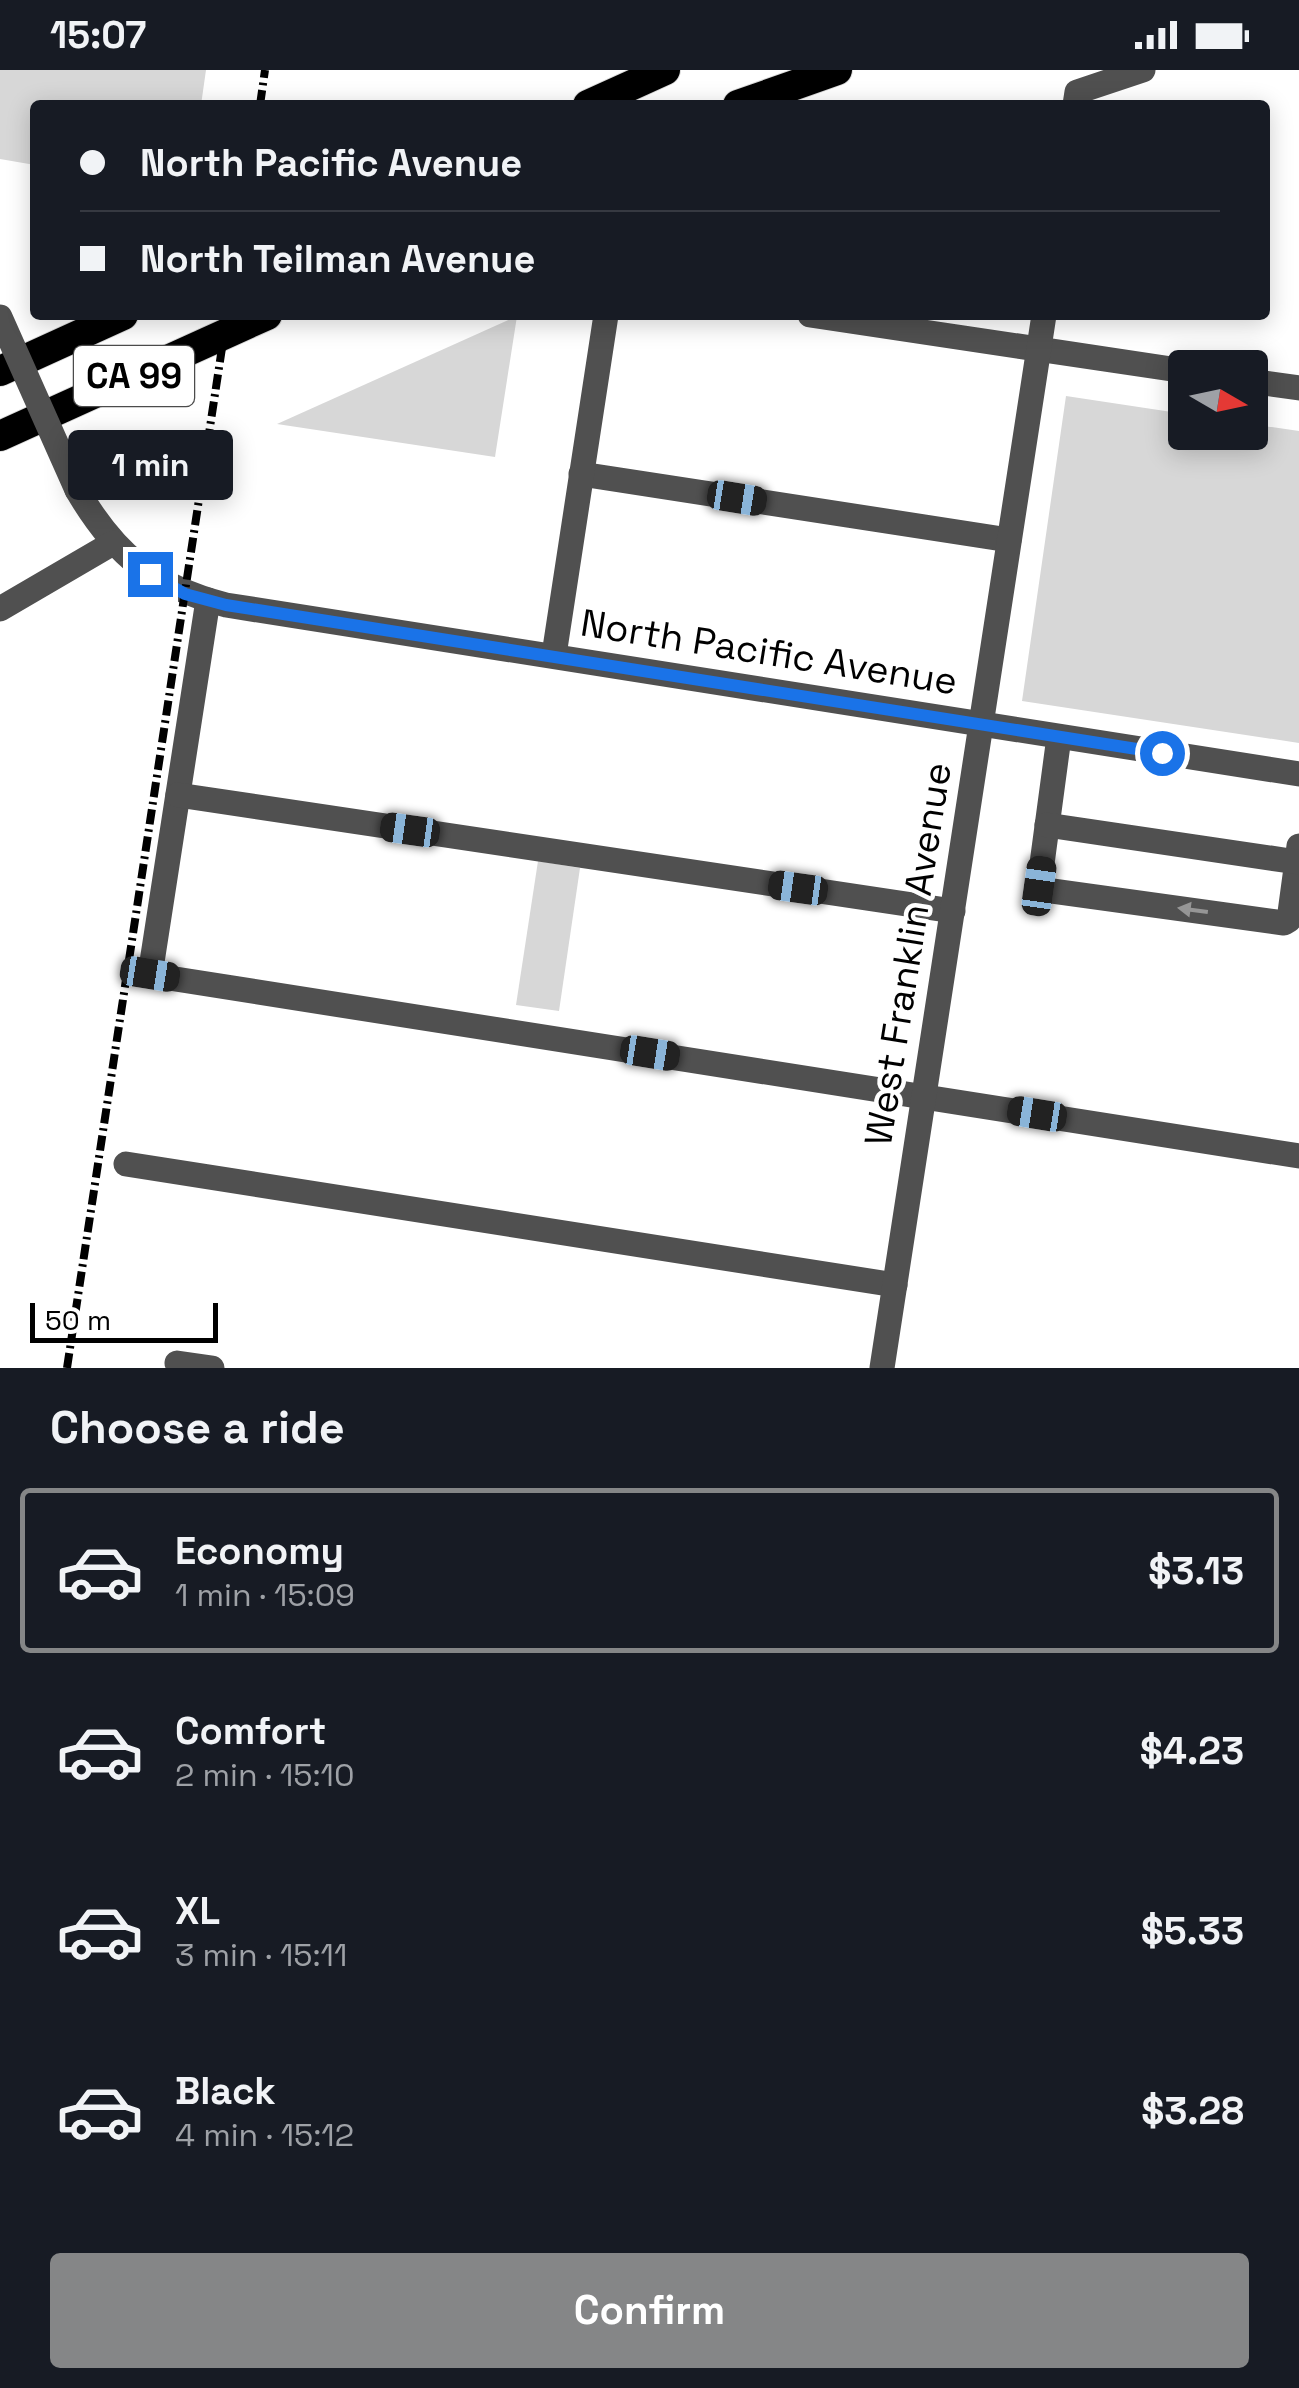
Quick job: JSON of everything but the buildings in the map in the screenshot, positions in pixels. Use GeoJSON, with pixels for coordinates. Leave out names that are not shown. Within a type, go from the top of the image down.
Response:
{"type":"FeatureCollection","features":[{"type":"Feature","properties":{"kind":"highway"},"geometry":{"type":"LineString","coordinates":[[599,100],[665,70]]}},
{"type":"Feature","properties":{"kind":"highway"},"geometry":{"type":"LineString","coordinates":[[733,100],[802,70]]}},
{"type":"Feature","properties":{"kind":"highway"},"geometry":{"type":"LineString","coordinates":[[752,100],[838,70]]}},
{"type":"Feature","properties":{"kind":"highway","name":"CA 99"},"geometry":{"type":"LineString","coordinates":[[0,371],[112,320]]}},
{"type":"Feature","properties":{"kind":"highway","name":"CA 99"},"geometry":{"type":"LineString","coordinates":[[0,436],[256,320]]}},
{"type":"Feature","properties":{"kind":"street"},"geometry":{"type":"LineString","coordinates":[[1076,98],[1143,70]]}},
{"type":"Feature","properties":{"kind":"street","name":"North Pacific Avenue"},"geometry":{"type":"LineString","coordinates":[[0,317],[77,490],[113,544],[168,587],[217,602],[1299,774]]}},
{"type":"Feature","properties":{"kind":"street"},"geometry":{"type":"LineString","coordinates":[[554,655],[605,320]]}},
{"type":"Feature","properties":{"kind":"street"},"geometry":{"type":"LineString","coordinates":[[843,320],[1168,369]]}},
{"type":"Feature","properties":{"kind":"street","name":"West Franklin Avenue"},"geometry":{"type":"LineString","coordinates":[[882,1368],[1043,320]]}},
{"type":"Feature","properties":{"kind":"street"},"geometry":{"type":"LineString","coordinates":[[1268,384],[1299,388]]}},
{"type":"Feature","properties":{"kind":"street"},"geometry":{"type":"LineString","coordinates":[[581,474],[1009,540]]}},
{"type":"Feature","properties":{"kind":"street"},"geometry":{"type":"LineString","coordinates":[[0,610],[113,544]]}},
{"type":"Feature","properties":{"kind":"street"},"geometry":{"type":"LineString","coordinates":[[217,602],[178,795],[150,974],[1299,1156]]}},
{"type":"Feature","properties":{"kind":"street"},"geometry":{"type":"LineString","coordinates":[[1047,825],[1298,854],[1289,920],[1284,923],[1045,890],[1039,886],[1047,825],[1059,737]]}},
{"type":"Feature","properties":{"kind":"street"},"geometry":{"type":"LineString","coordinates":[[178,795],[953,911]]}},
{"type":"Feature","properties":{"kind":"street"},"geometry":{"type":"LineString","coordinates":[[126,1164],[895,1285]]}},
{"type":"Feature","properties":{"kind":"street"},"geometry":{"type":"LineString","coordinates":[[177,1363],[212,1368]]}},
{"type":"Feature","properties":{"kind":"shaded area"},"geometry":{"type":"Polygon","coordinates":[[[0,70],[206,70],[202,100],[30,100],[30,164],[0,159],[0,70]]]}},
{"type":"Feature","properties":{"kind":"shaded area"},"geometry":{"type":"Polygon","coordinates":[[[508,320],[516,320],[495,457],[277,424],[508,320]]]}},
{"type":"Feature","properties":{"kind":"shaded area"},"geometry":{"type":"Polygon","coordinates":[[[1066,396],[1168,411],[1168,450],[1268,450],[1268,427],[1299,431],[1299,743],[1022,701],[1066,396]]]}},
{"type":"Feature","properties":{"kind":"shaded area"},"geometry":{"type":"Polygon","coordinates":[[[538,861],[580,868],[559,1011],[516,1005],[538,861]]]}},
{"type":"Feature","properties":{"kind":"railway"},"geometry":{"type":"LineString","coordinates":[[261,100],[265,70]]}},
{"type":"Feature","properties":{"kind":"railway"},"geometry":{"type":"LineString","coordinates":[[67,1368],[226,320]]}},
{"type":"Feature","properties":{"kind":"route"},"geometry":{"type":"LineString","coordinates":[[150,574],[185,594],[226,605],[1162,753]]}}]}
